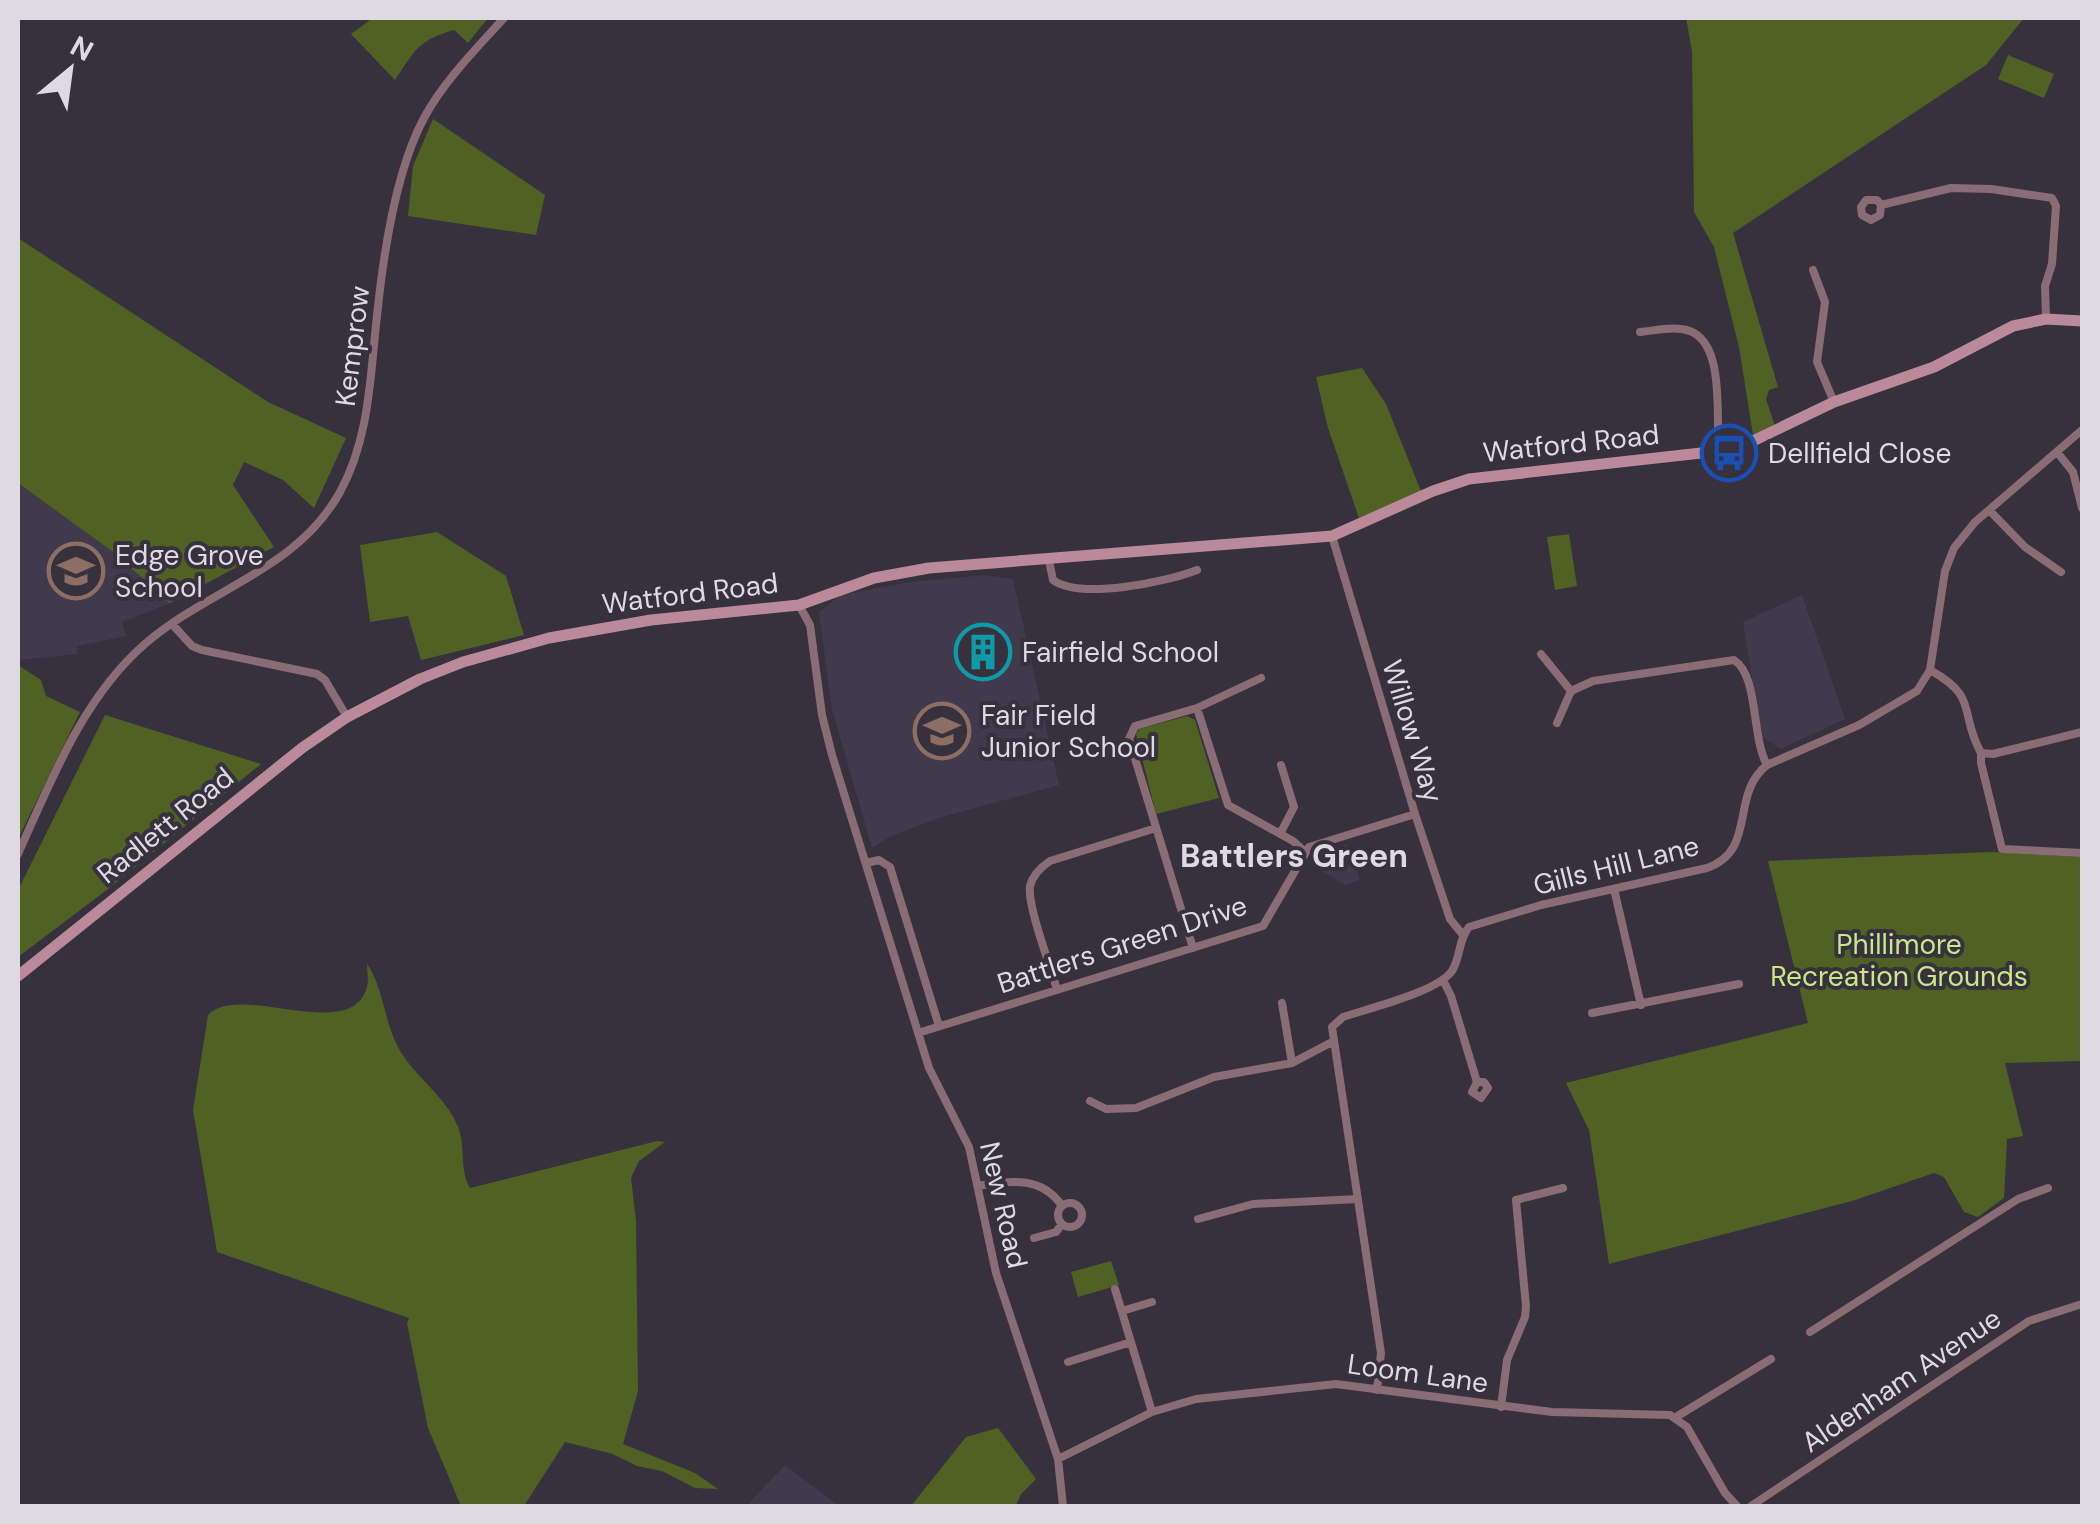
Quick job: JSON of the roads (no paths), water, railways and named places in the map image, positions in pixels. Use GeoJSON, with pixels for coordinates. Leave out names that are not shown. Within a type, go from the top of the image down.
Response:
{"type":"FeatureCollection","features":[{"type":"Feature","properties":{"kind":"main road","name":"Watford Road"},"geometry":{"type":"LineString","coordinates":[[348,717],[420,679],[510,648],[651,620],[799,605],[874,578],[928,568],[1332,536],[1469,479],[1719,450],[1934,366],[2013,326],[2046,319],[2082,321]]}},
{"type":"Feature","properties":{"kind":"main road","name":"Radlett Road"},"geometry":{"type":"LineString","coordinates":[[18,976],[260,780],[348,717]]}},
{"type":"Feature","properties":{"kind":"street","name":"Kemprow"},"geometry":{"type":"LineString","coordinates":[[18,854],[80,726],[124,664],[172,624],[286,556],[315,528],[341,490],[361,442],[386,260],[408,154],[426,114],[457,71],[504,18]]}},
{"type":"Feature","properties":{"kind":"street"},"geometry":{"type":"LineString","coordinates":[[1880,205],[1950,188],[1991,189],[2052,198],[2056,206],[2052,264],[2045,286],[2046,319]]}},
{"type":"Feature","properties":{"kind":"street"},"geometry":{"type":"LineString","coordinates":[[1813,270],[1825,302],[1816,362],[1834,402]]}},
{"type":"Feature","properties":{"kind":"street"},"geometry":{"type":"LineString","coordinates":[[1640,332],[1682,328],[1704,343],[1718,393],[1719,450]]}},
{"type":"Feature","properties":{"kind":"street"},"geometry":{"type":"LineString","coordinates":[[1557,723],[1572,691],[1593,681],[1726,658],[1739,663],[1747,674],[1758,744],[1768,765],[1888,710],[1917,692],[1930,670],[1949,558],[1964,533],[2082,430]]}},
{"type":"Feature","properties":{"kind":"street"},"geometry":{"type":"LineString","coordinates":[[2057,452],[2073,472],[2082,508]]}},
{"type":"Feature","properties":{"kind":"street"},"geometry":{"type":"LineString","coordinates":[[1989,510],[2025,547],[2061,572]]}},
{"type":"Feature","properties":{"kind":"street","name":"Willow Way"},"geometry":{"type":"LineString","coordinates":[[1332,536],[1414,814],[1450,920],[1463,935]]}},
{"type":"Feature","properties":{"kind":"street"},"geometry":{"type":"LineString","coordinates":[[1050,561],[1053,580],[1063,586],[1117,588],[1181,577],[1197,570]]}},
{"type":"Feature","properties":{"kind":"street","name":"New Road"},"geometry":{"type":"LineString","coordinates":[[799,605],[810,625],[822,714],[832,755],[918,1032],[936,1083],[964,1133],[996,1273],[1058,1459],[1063,1506]]}},
{"type":"Feature","properties":{"kind":"street"},"geometry":{"type":"LineString","coordinates":[[172,624],[192,646],[202,650],[317,674],[348,717]]}},
{"type":"Feature","properties":{"kind":"street"},"geometry":{"type":"LineString","coordinates":[[1541,654],[1572,691]]}},
{"type":"Feature","properties":{"kind":"street"},"geometry":{"type":"LineString","coordinates":[[1930,670],[1955,684],[1962,694],[1982,752],[1980,763],[2002,849],[2082,853]]}},
{"type":"Feature","properties":{"kind":"street"},"geometry":{"type":"LineString","coordinates":[[1193,948],[1129,734],[1135,726],[1197,708],[1261,678]]}},
{"type":"Feature","properties":{"kind":"street"},"geometry":{"type":"LineString","coordinates":[[1197,708],[1228,806],[1305,852],[1315,845],[1414,814]]}},
{"type":"Feature","properties":{"kind":"street"},"geometry":{"type":"LineString","coordinates":[[1982,752],[1993,754],[2082,732]]}},
{"type":"Feature","properties":{"kind":"street"},"geometry":{"type":"LineString","coordinates":[[1280,834],[1294,807],[1281,765]]}},
{"type":"Feature","properties":{"kind":"street","name":"Gills Hill Lane"},"geometry":{"type":"LineString","coordinates":[[1463,935],[1481,922],[1707,868],[1725,858],[1739,839],[1746,791],[1758,772],[1768,765]]}},
{"type":"Feature","properties":{"kind":"street"},"geometry":{"type":"LineString","coordinates":[[1057,990],[1030,899],[1036,872],[1050,861],[1156,828]]}},
{"type":"Feature","properties":{"kind":"street","name":"Battlers Green Drive"},"geometry":{"type":"LineString","coordinates":[[918,1032],[1262,926],[1305,852]]}},
{"type":"Feature","properties":{"kind":"street"},"geometry":{"type":"LineString","coordinates":[[866,864],[879,860],[890,867],[938,1026]]}},
{"type":"Feature","properties":{"kind":"street"},"geometry":{"type":"LineString","coordinates":[[1614,889],[1640,1005]]}},
{"type":"Feature","properties":{"kind":"street"},"geometry":{"type":"LineString","coordinates":[[1377,1390],[1381,1354],[1332,1027],[1344,1017],[1443,980],[1455,965],[1463,935]]}},
{"type":"Feature","properties":{"kind":"street"},"geometry":{"type":"LineString","coordinates":[[1443,980],[1477,1082]]}},
{"type":"Feature","properties":{"kind":"street"},"geometry":{"type":"LineString","coordinates":[[1592,1013],[1739,984]]}},
{"type":"Feature","properties":{"kind":"street"},"geometry":{"type":"LineString","coordinates":[[1282,1002],[1292,1063]]}},
{"type":"Feature","properties":{"kind":"street"},"geometry":{"type":"LineString","coordinates":[[1090,1100],[1106,1109],[1136,1108],[1214,1077],[1292,1063],[1332,1042]]}},
{"type":"Feature","properties":{"kind":"street"},"geometry":{"type":"LineString","coordinates":[[978,1186],[1008,1182],[1042,1186],[1062,1206]]}},
{"type":"Feature","properties":{"kind":"street"},"geometry":{"type":"LineString","coordinates":[[1502,1407],[1506,1360],[1526,1306],[1516,1200],[1563,1188]]}},
{"type":"Feature","properties":{"kind":"street"},"geometry":{"type":"LineString","coordinates":[[1810,1332],[2018,1199],[2048,1188]]}},
{"type":"Feature","properties":{"kind":"street"},"geometry":{"type":"LineString","coordinates":[[1198,1220],[1253,1204],[1358,1199]]}},
{"type":"Feature","properties":{"kind":"street"},"geometry":{"type":"LineString","coordinates":[[1062,1206],[1076,1204],[1082,1214],[1074,1226],[1062,1224]]}},
{"type":"Feature","properties":{"kind":"street"},"geometry":{"type":"LineString","coordinates":[[1062,1206],[1058,1217],[1062,1224]]}},
{"type":"Feature","properties":{"kind":"street"},"geometry":{"type":"LineString","coordinates":[[1034,1238],[1056,1232],[1062,1224]]}},
{"type":"Feature","properties":{"kind":"street"},"geometry":{"type":"LineString","coordinates":[[1115,1288],[1152,1412]]}},
{"type":"Feature","properties":{"kind":"street"},"geometry":{"type":"LineString","coordinates":[[1122,1312],[1152,1302]]}},
{"type":"Feature","properties":{"kind":"street","name":"Aldenham Avenue"},"geometry":{"type":"LineString","coordinates":[[1752,1506],[2030,1321],[2082,1304]]}},
{"type":"Feature","properties":{"kind":"street"},"geometry":{"type":"LineString","coordinates":[[1068,1362],[1131,1342]]}},
{"type":"Feature","properties":{"kind":"street"},"geometry":{"type":"LineString","coordinates":[[1737,1506],[1724,1492],[1693,1436],[1676,1417],[1770,1359]]}},
{"type":"Feature","properties":{"kind":"street","name":"Loom Lane"},"geometry":{"type":"LineString","coordinates":[[1058,1459],[1152,1412],[1196,1399],[1336,1384],[1502,1407],[1652,1412],[1676,1417]]}},
{"type":"Feature","properties":{"kind":"place","name":"Dellfield Close"},"geometry":{"type":"Point","coordinates":[1729,453]}},
{"type":"Feature","properties":{"kind":"place","name":"Edge Grove School"},"geometry":{"type":"Point","coordinates":[76,571]}},
{"type":"Feature","properties":{"kind":"place","name":"Fairfield School"},"geometry":{"type":"Point","coordinates":[983,652]}},
{"type":"Feature","properties":{"kind":"place","name":"Fair Field Junior School"},"geometry":{"type":"Point","coordinates":[942,731]}},
{"type":"Feature","properties":{"kind":"district","name":"Battlers Green"},"geometry":{"type":"Point","coordinates":[1294,856]}},
{"type":"Feature","properties":{"kind":"park label","name":"Phillimore Recreation Grounds"},"geometry":{"type":"Point","coordinates":[1899,960]}}]}
